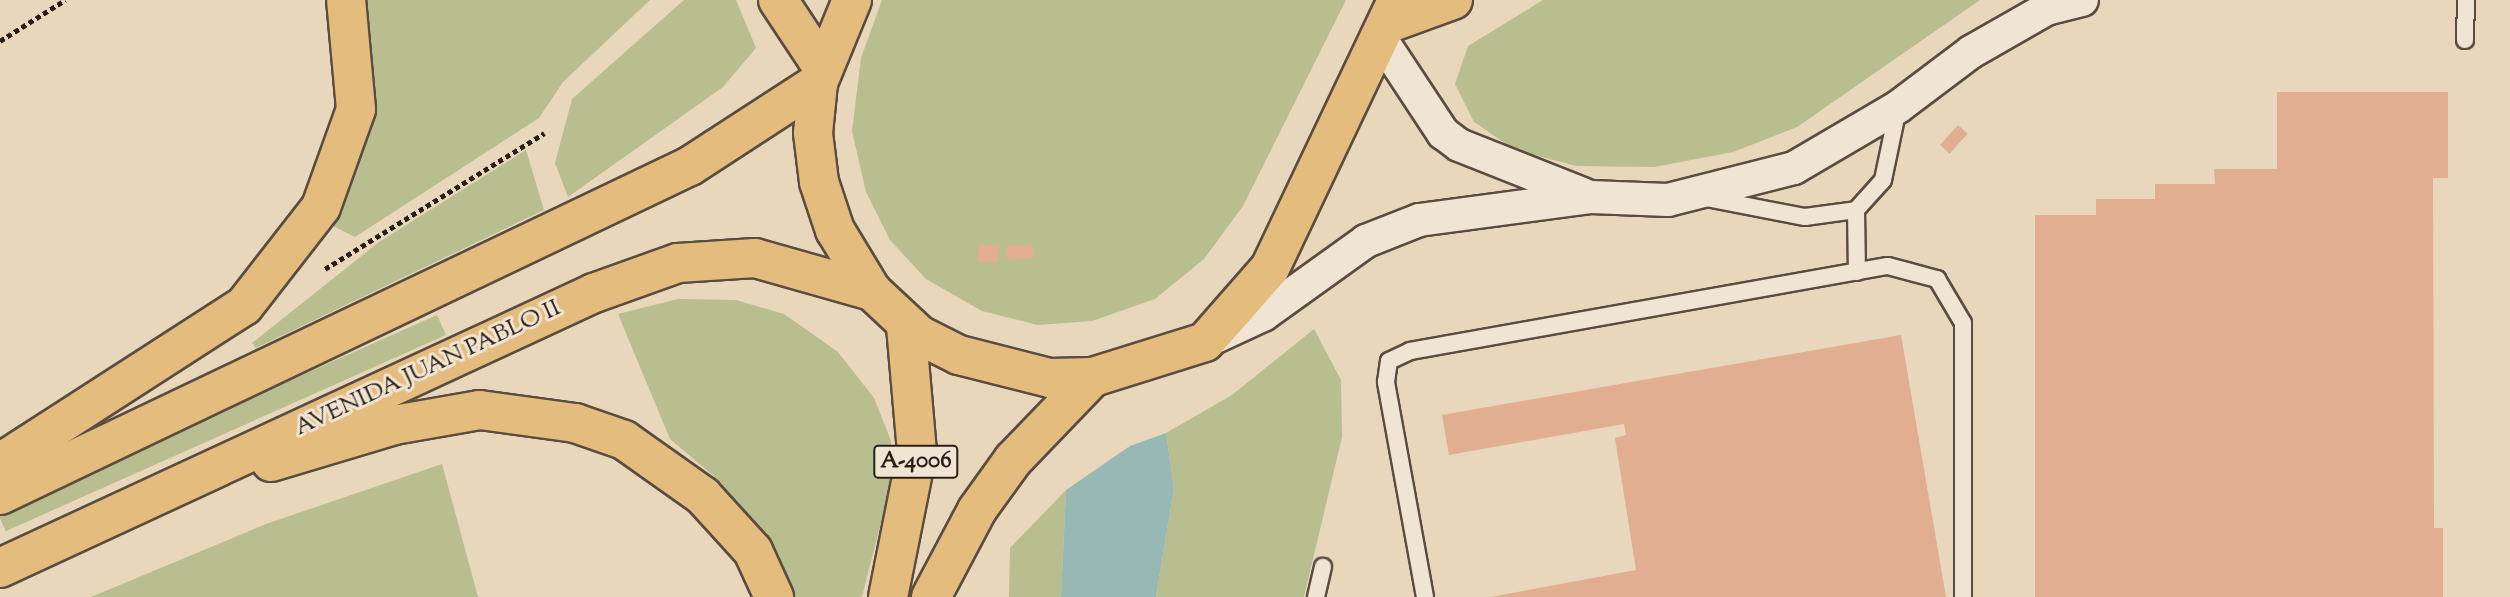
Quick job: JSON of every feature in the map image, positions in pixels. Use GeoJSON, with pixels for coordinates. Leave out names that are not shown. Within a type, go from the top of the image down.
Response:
{"type":"FeatureCollection","features":[{"type":"Feature","properties":{"kind":"main road"},"geometry":{"type":"LineString","coordinates":[[0,463],[244,306],[321,207],[356,109],[346,0]]}},
{"type":"Feature","properties":{"kind":"main road"},"geometry":{"type":"LineString","coordinates":[[778,0],[820,75]]}},
{"type":"Feature","properties":{"kind":"main road"},"geometry":{"type":"LineString","coordinates":[[852,0],[820,75],[813,133],[819,182],[835,230],[872,291],[906,325],[959,355],[1006,370],[1093,377],[1205,342],[1270,268],[1389,21],[1453,0]]}},
{"type":"Feature","properties":{"kind":"main road"},"geometry":{"type":"LineString","coordinates":[[0,495],[690,166],[820,75]]}},
{"type":"Feature","properties":{"kind":"main road","name":"AVENIDA JUAN PABLO II"},"geometry":{"type":"LineString","coordinates":[[0,568],[594,293],[678,262],[755,258],[872,291]]}},
{"type":"Feature","properties":{"kind":"main road","name":"A-4006"},"geometry":{"type":"LineString","coordinates":[[888,597],[917,452],[906,325]]}},
{"type":"Feature","properties":{"kind":"main road","name":"A-4006"},"geometry":{"type":"LineString","coordinates":[[931,597],[977,510],[1013,460],[1093,377]]}},
{"type":"Feature","properties":{"kind":"main road"},"geometry":{"type":"LineString","coordinates":[[203,473],[286,460],[394,425],[480,410],[575,423],[624,440],[703,496],[753,551],[774,597]]}},
{"type":"Feature","properties":{"kind":"street"},"geometry":{"type":"LineString","coordinates":[[1205,342],[1263,315],[1366,241],[1419,220],[1591,197],[1695,195],[1794,168],[1898,107],[1971,52],[2046,9],[2082,0]]}},
{"type":"Feature","properties":{"kind":"street"},"geometry":{"type":"LineString","coordinates":[[1389,21],[1443,133],[1459,145],[1591,197]]}},
{"type":"Feature","properties":{"kind":"lane"},"geometry":{"type":"LineString","coordinates":[[2465,40],[2466,0]]}},
{"type":"Feature","properties":{"kind":"lane"},"geometry":{"type":"LineString","coordinates":[[1695,195],[1748,211],[1805,217],[1856,210],[1883,180],[1898,107]]}},
{"type":"Feature","properties":{"kind":"lane"},"geometry":{"type":"LineString","coordinates":[[1856,210],[1857,272]]}},
{"type":"Feature","properties":{"kind":"lane"},"geometry":{"type":"LineString","coordinates":[[1425,597],[1386,382],[1389,361],[1410,351],[1888,266],[1937,279],[1963,323],[1963,597]]}},
{"type":"Feature","properties":{"kind":"lane"},"geometry":{"type":"LineString","coordinates":[[1317,597],[1323,567]]}},
{"type":"Feature","properties":{"kind":"path"},"geometry":{"type":"LineString","coordinates":[[0,41],[65,0]]}},
{"type":"Feature","properties":{"kind":"path"},"geometry":{"type":"LineString","coordinates":[[312,278],[544,134]]}},
{"type":"Feature","properties":{"kind":"green space"},"geometry":{"type":"Polygon","coordinates":[[[367,0],[650,0],[563,82],[539,118],[355,237],[329,224],[372,84],[367,0]]]}},
{"type":"Feature","properties":{"kind":"green space"},"geometry":{"type":"Polygon","coordinates":[[[684,0],[736,0],[756,48],[723,87],[568,197],[555,163],[572,99],[684,0]]]}},
{"type":"Feature","properties":{"kind":"green space"},"geometry":{"type":"Polygon","coordinates":[[[882,0],[1346,0],[1243,206],[1204,259],[1155,299],[1092,321],[1038,325],[982,311],[926,279],[890,240],[866,192],[852,131],[861,58],[882,0]]]}},
{"type":"Feature","properties":{"kind":"green space"},"geometry":{"type":"Polygon","coordinates":[[[1543,0],[1980,0],[1797,127],[1733,152],[1654,167],[1576,166],[1515,150],[1474,122],[1455,84],[1468,46],[1543,0]]]}},
{"type":"Feature","properties":{"kind":"green space"},"geometry":{"type":"Polygon","coordinates":[[[526,150],[544,210],[256,348],[252,343],[379,242],[526,150]]]}},
{"type":"Feature","properties":{"kind":"green space"},"geometry":{"type":"Polygon","coordinates":[[[678,299],[736,300],[784,314],[838,352],[874,398],[891,441],[889,491],[862,597],[794,597],[716,478],[670,439],[618,314],[678,299]]]}},
{"type":"Feature","properties":{"kind":"green space"},"geometry":{"type":"Polygon","coordinates":[[[437,315],[446,335],[6,531],[0,519],[0,510],[437,315]]]}},
{"type":"Feature","properties":{"kind":"green space"},"geometry":{"type":"Polygon","coordinates":[[[1314,329],[1341,380],[1342,437],[1304,597],[1156,597],[1174,488],[1166,433],[1232,395],[1314,329]]]}},
{"type":"Feature","properties":{"kind":"green space"},"geometry":{"type":"Polygon","coordinates":[[[442,464],[478,597],[91,597],[266,524],[442,464]]]}},
{"type":"Feature","properties":{"kind":"green space"},"geometry":{"type":"Polygon","coordinates":[[[1066,490],[1061,597],[1009,597],[1010,548],[1066,490]]]}},
{"type":"Feature","properties":{"kind":"water"},"geometry":{"type":"Polygon","coordinates":[[[1166,433],[1174,488],[1156,597],[1061,597],[1066,490],[1130,446],[1166,433]]]}},
{"type":"Feature","properties":{"kind":"building"},"geometry":{"type":"Polygon","coordinates":[[[2277,92],[2448,92],[2448,178],[2433,178],[2434,528],[2443,528],[2443,597],[2035,597],[2035,215],[2096,215],[2096,199],[2155,199],[2155,184],[2215,184],[2214,169],[2277,169],[2277,92]]]}},
{"type":"Feature","properties":{"kind":"building"},"geometry":{"type":"Polygon","coordinates":[[[1958,125],[1968,134],[1950,154],[1940,145],[1958,125]]]}},
{"type":"Feature","properties":{"kind":"building"},"geometry":{"type":"Polygon","coordinates":[[[1033,244],[1034,258],[1007,260],[1006,246],[1033,244]]]}},
{"type":"Feature","properties":{"kind":"building"},"geometry":{"type":"Polygon","coordinates":[[[978,245],[999,245],[999,262],[978,262],[978,245]]]}},
{"type":"Feature","properties":{"kind":"building"},"geometry":{"type":"Polygon","coordinates":[[[1901,335],[1946,597],[1491,597],[1636,570],[1615,438],[1626,435],[1624,424],[1449,455],[1442,415],[1901,335]]]}}]}
